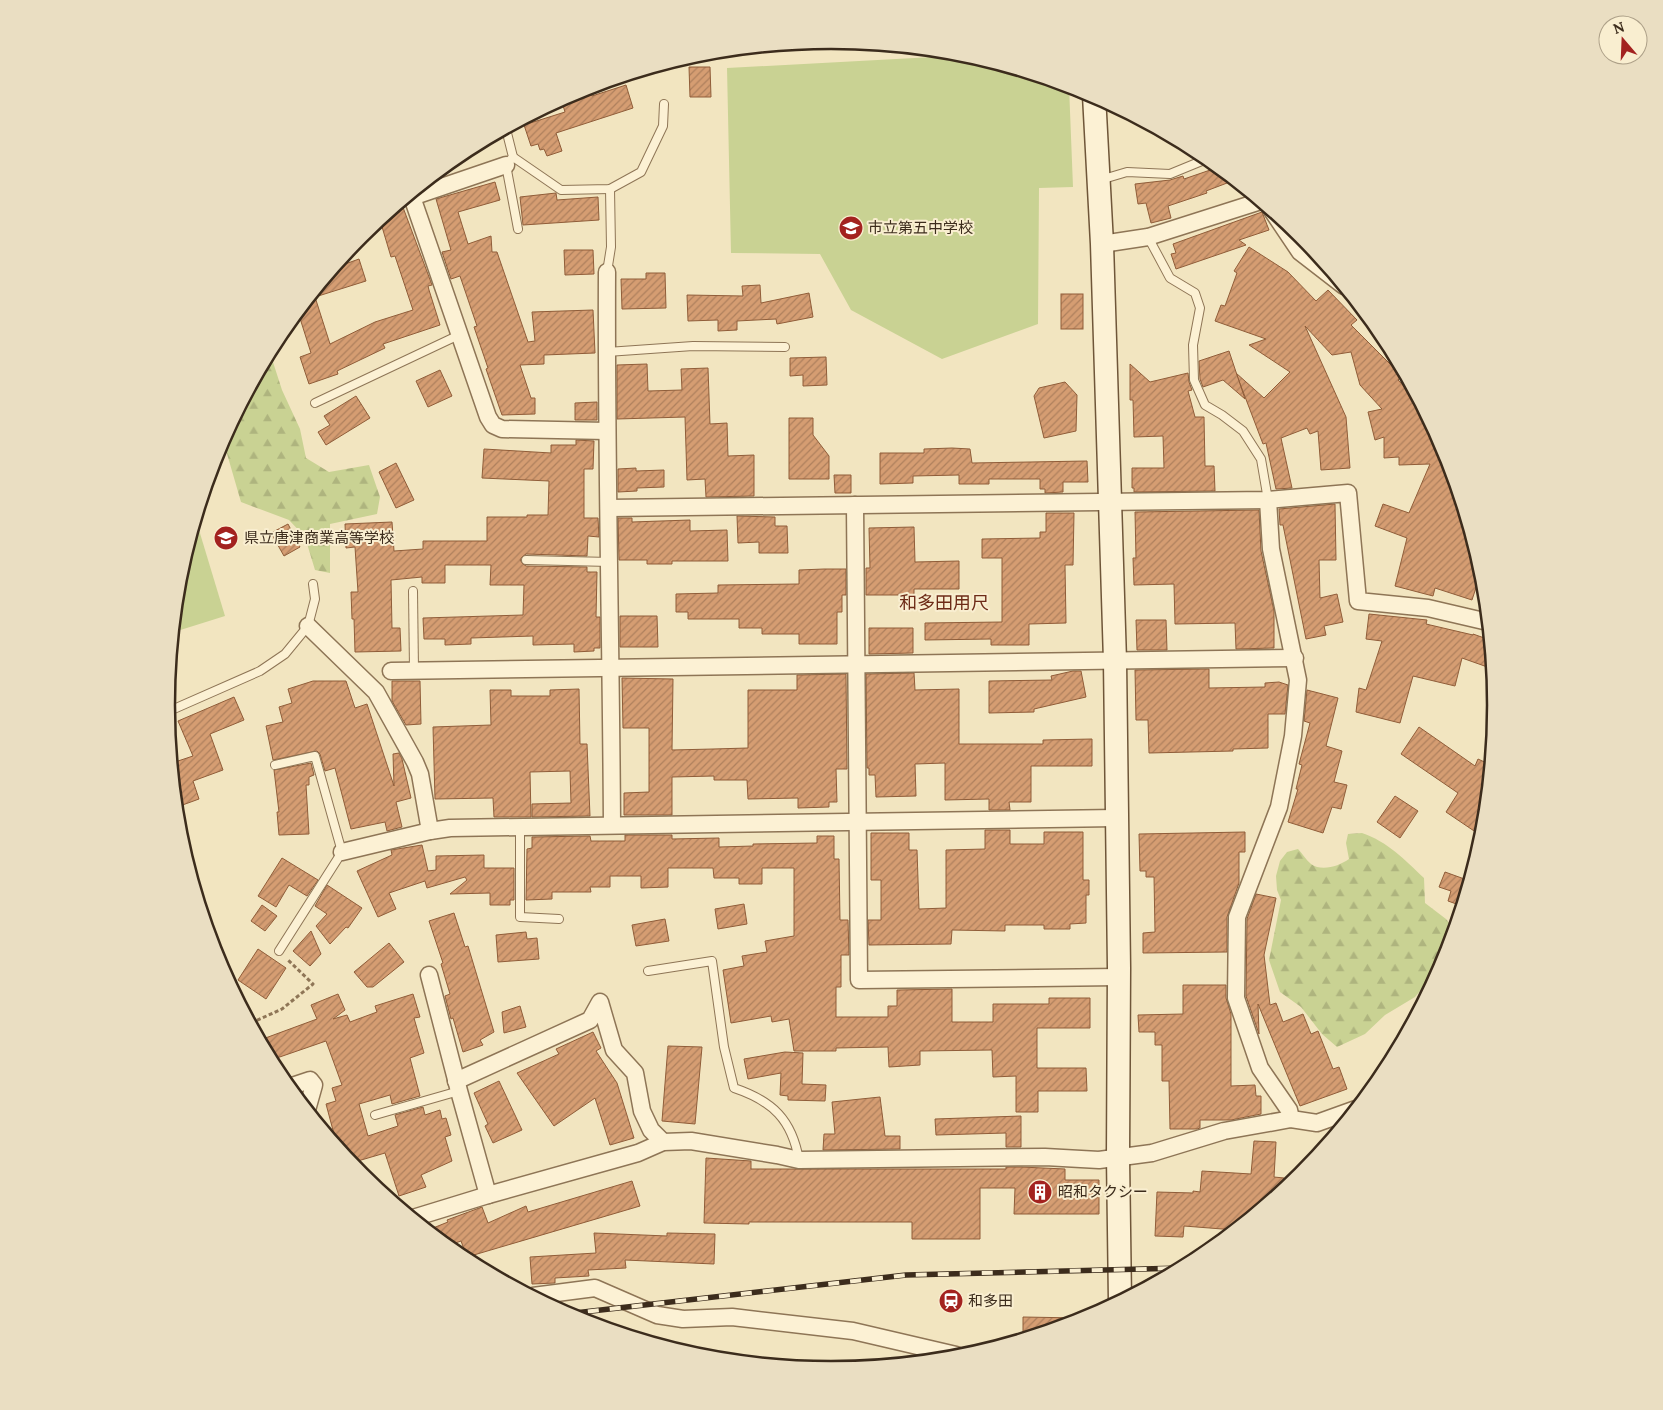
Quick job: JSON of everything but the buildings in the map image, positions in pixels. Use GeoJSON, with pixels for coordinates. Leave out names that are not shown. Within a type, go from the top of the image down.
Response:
{"type":"FeatureCollection","features":[{"type":"Feature","properties":{"kind":"street"},"geometry":{"type":"LineString","coordinates":[[1094,104],[1102,244],[1115,661],[1119,977],[1118,1157],[1120,1295]]}},
{"type":"Feature","properties":{"kind":"street"},"geometry":{"type":"LineString","coordinates":[[423,192],[509,161]]}},
{"type":"Feature","properties":{"kind":"street"},"geometry":{"type":"LineString","coordinates":[[413,200],[488,417],[493,425],[502,429],[606,431]]}},
{"type":"Feature","properties":{"kind":"street"},"geometry":{"type":"LineString","coordinates":[[1102,244],[1148,237],[1254,203]]}},
{"type":"Feature","properties":{"kind":"street"},"geometry":{"type":"LineString","coordinates":[[1286,232],[1300,252],[1323,270]]}},
{"type":"Feature","properties":{"kind":"street"},"geometry":{"type":"LineString","coordinates":[[607,272],[606,431],[610,562],[612,825]]}},
{"type":"Feature","properties":{"kind":"street"},"geometry":{"type":"LineString","coordinates":[[609,508],[1268,500],[1348,493],[1358,601],[1428,608],[1482,621]]}},
{"type":"Feature","properties":{"kind":"street"},"geometry":{"type":"LineString","coordinates":[[1268,500],[1271,549],[1295,658],[1298,680],[1294,727],[1279,807],[1237,917],[1236,998],[1260,1068],[1289,1110],[1291,1119]]}},
{"type":"Feature","properties":{"kind":"street"},"geometry":{"type":"LineString","coordinates":[[855,505],[859,980],[1119,977]]}},
{"type":"Feature","properties":{"kind":"street"},"geometry":{"type":"LineString","coordinates":[[308,626],[376,692],[420,774],[430,831]]}},
{"type":"Feature","properties":{"kind":"street"},"geometry":{"type":"LineString","coordinates":[[391,671],[611,667],[856,666],[1295,658]]}},
{"type":"Feature","properties":{"kind":"street"},"geometry":{"type":"LineString","coordinates":[[342,852],[450,828],[1116,818]]}},
{"type":"Feature","properties":{"kind":"street"},"geometry":{"type":"LineString","coordinates":[[429,975],[488,1195]]}},
{"type":"Feature","properties":{"kind":"street"},"geometry":{"type":"LineString","coordinates":[[458,1086],[590,1020],[600,1002],[614,1050],[635,1072],[642,1111],[651,1130],[664,1142]]}},
{"type":"Feature","properties":{"kind":"street"},"geometry":{"type":"LineString","coordinates":[[297,1084],[310,1080],[314,1085],[310,1102]]}},
{"type":"Feature","properties":{"kind":"street"},"geometry":{"type":"LineString","coordinates":[[420,1216],[638,1152],[664,1142],[691,1141],[799,1160],[1045,1158],[1099,1160],[1152,1153],[1224,1131],[1291,1119],[1317,1123],[1345,1113]]}},
{"type":"Feature","properties":{"kind":"street"},"geometry":{"type":"LineString","coordinates":[[543,1295],[595,1288],[657,1315],[683,1319],[732,1317],[853,1331],[945,1351]]}},
{"type":"Feature","properties":{"kind":"lane"},"geometry":{"type":"LineString","coordinates":[[509,161],[561,190],[610,189],[641,172],[663,126],[664,104]]}},
{"type":"Feature","properties":{"kind":"lane"},"geometry":{"type":"LineString","coordinates":[[507,135],[518,229]]}},
{"type":"Feature","properties":{"kind":"lane"},"geometry":{"type":"LineString","coordinates":[[1098,181],[1127,172],[1170,174],[1200,162]]}},
{"type":"Feature","properties":{"kind":"lane"},"geometry":{"type":"LineString","coordinates":[[607,272],[611,248],[610,189]]}},
{"type":"Feature","properties":{"kind":"lane"},"geometry":{"type":"LineString","coordinates":[[1148,237],[1170,278],[1195,293],[1200,308],[1193,345],[1194,380],[1205,405],[1243,431],[1261,459],[1268,500]]}},
{"type":"Feature","properties":{"kind":"lane"},"geometry":{"type":"LineString","coordinates":[[315,403],[459,335]]}},
{"type":"Feature","properties":{"kind":"lane"},"geometry":{"type":"LineString","coordinates":[[607,352],[694,346],[786,347]]}},
{"type":"Feature","properties":{"kind":"lane"},"geometry":{"type":"LineString","coordinates":[[526,560],[610,562]]}},
{"type":"Feature","properties":{"kind":"lane"},"geometry":{"type":"LineString","coordinates":[[175,708],[260,671],[285,654],[308,626],[315,599],[313,584]]}},
{"type":"Feature","properties":{"kind":"lane"},"geometry":{"type":"LineString","coordinates":[[413,591],[414,670]]}},
{"type":"Feature","properties":{"kind":"lane"},"geometry":{"type":"LineString","coordinates":[[275,765],[315,756],[342,852],[279,951]]}},
{"type":"Feature","properties":{"kind":"lane"},"geometry":{"type":"LineString","coordinates":[[520,827],[520,917],[559,919]]}},
{"type":"Feature","properties":{"kind":"lane"},"geometry":{"type":"LineString","coordinates":[[648,971],[712,961],[724,1047],[734,1088],[751,1094],[778,1111],[796,1142],[799,1160]]}},
{"type":"Feature","properties":{"kind":"lane"},"geometry":{"type":"LineString","coordinates":[[374,1115],[458,1086]]}},
{"type":"Feature","properties":{"kind":"path"},"geometry":{"type":"LineString","coordinates":[[256,1021],[282,1009],[313,984],[279,951]]}},
{"type":"Feature","properties":{"kind":"green space","name":"市立第五中学校"},"geometry":{"type":"Polygon","coordinates":[[[935,57],[1001,71],[1069,94],[1073,187],[1039,188],[1038,324],[942,359],[851,310],[820,254],[731,253],[727,68],[935,57]]]}},
{"type":"Feature","properties":{"kind":"green space"},"geometry":{"type":"Polygon","coordinates":[[[273,361],[282,390],[300,429],[306,458],[329,472],[369,465],[380,497],[377,514],[330,524],[330,573],[315,570],[305,537],[289,520],[241,502],[226,451],[243,415],[273,361]]]}},
{"type":"Feature","properties":{"kind":"green space"},"geometry":{"type":"Polygon","coordinates":[[[199,531],[225,616],[180,630],[188,577],[199,531]]]}},
{"type":"Feature","properties":{"kind":"green space"},"geometry":{"type":"Polygon","coordinates":[[[1362,833],[1380,841],[1402,858],[1424,878],[1425,903],[1450,924],[1424,987],[1415,997],[1385,1015],[1365,1034],[1337,1047],[1322,1034],[1301,1007],[1280,992],[1269,960],[1281,900],[1277,890],[1276,876],[1280,861],[1287,852],[1298,849],[1309,862],[1320,868],[1340,864],[1349,859],[1346,843],[1348,834],[1362,833]]]}},
{"type":"Feature","properties":{"kind":"railway"},"geometry":{"type":"LineString","coordinates":[[583,1312],[906,1275],[1168,1268]]}},
{"type":"Feature","properties":{"kind":"place","name":"市立第五中学校"},"geometry":{"type":"Point","coordinates":[851,228]}},
{"type":"Feature","properties":{"kind":"place","name":"県立唐津商業高等学校"},"geometry":{"type":"Point","coordinates":[226,538]}},
{"type":"Feature","properties":{"kind":"place","name":"昭和タクシー"},"geometry":{"type":"Point","coordinates":[1040,1192]}},
{"type":"Feature","properties":{"kind":"place","name":"和多田"},"geometry":{"type":"Point","coordinates":[951,1301]}},
{"type":"Feature","properties":{"kind":"district","name":"和多田用尺"},"geometry":{"type":"Point","coordinates":[944,603]}}]}
